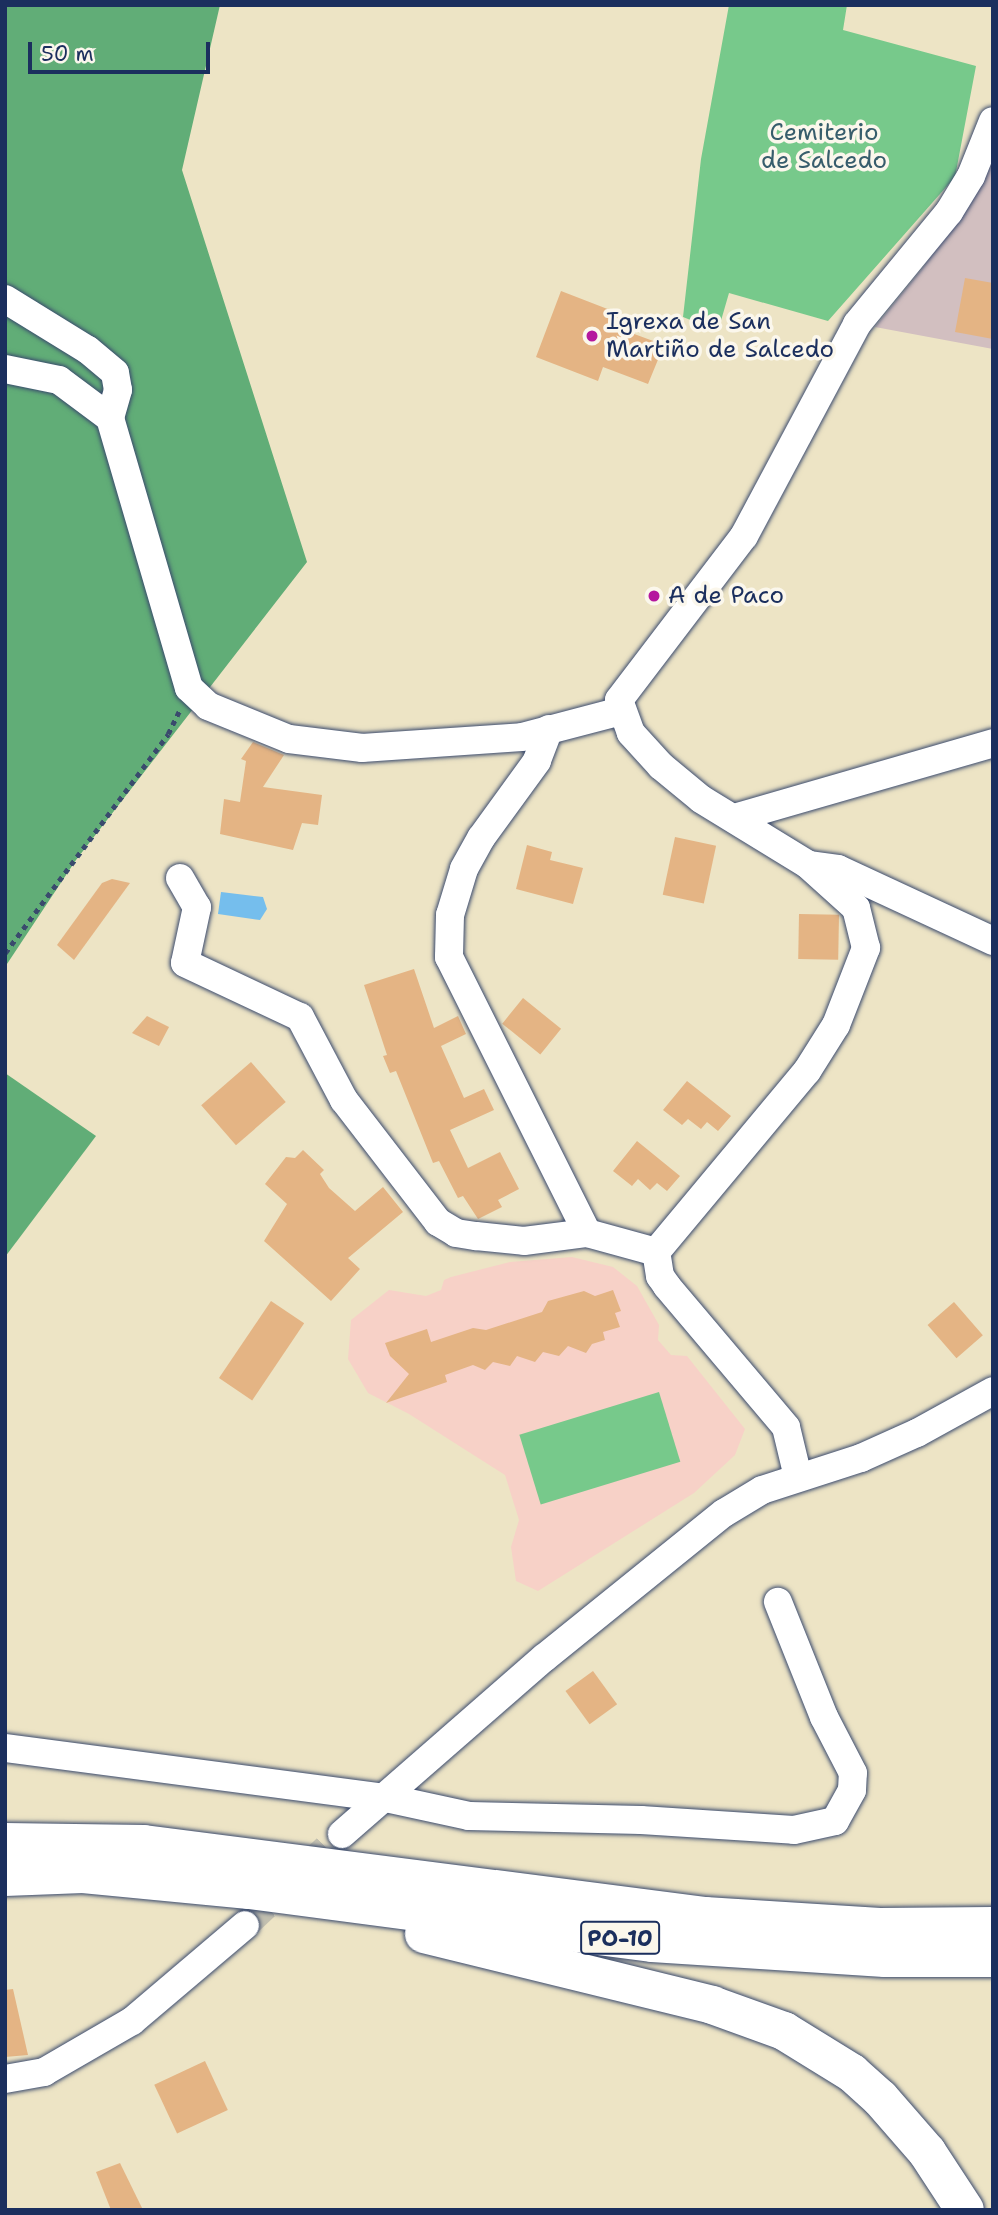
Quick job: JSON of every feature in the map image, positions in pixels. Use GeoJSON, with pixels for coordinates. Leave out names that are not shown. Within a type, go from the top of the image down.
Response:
{"type":"FeatureCollection","features":[{"type":"Feature","properties":{"kind":"highway","name":"PO-10"},"geometry":{"type":"LineString","coordinates":[[5,1842],[144,1844],[705,1916],[880,1927],[993,1926]]}},
{"type":"Feature","properties":{"kind":"highway","name":"PO-10"},"geometry":{"type":"LineString","coordinates":[[5,1877],[83,1874],[247,1907],[652,1943],[885,1958],[993,1958]]}},
{"type":"Feature","properties":{"kind":"highway"},"geometry":{"type":"LineString","coordinates":[[403,1878],[763,1899],[939,1903],[993,1899]]}},
{"type":"Feature","properties":{"kind":"highway"},"geometry":{"type":"LineString","coordinates":[[247,1907],[712,2006],[784,2031],[852,2073],[880,2098],[927,2152],[965,2210]]}},
{"type":"Feature","properties":{"kind":"street"},"geometry":{"type":"LineString","coordinates":[[798,1477],[786,1427],[667,1286],[656,1265],[656,1252],[807,1071],[836,1025],[860,972],[866,948],[856,908],[807,864],[701,799],[661,765],[631,733],[621,711],[620,700],[632,678],[744,536],[857,324],[966,185],[993,121]]}},
{"type":"Feature","properties":{"kind":"street"},"geometry":{"type":"LineString","coordinates":[[5,299],[88,350],[115,373],[118,390],[110,418],[189,688],[208,706],[241,722],[319,746],[427,746],[549,730],[621,711]]}},
{"type":"Feature","properties":{"kind":"street"},"geometry":{"type":"LineString","coordinates":[[5,369],[59,380],[110,418]]}},
{"type":"Feature","properties":{"kind":"street"},"geometry":{"type":"LineString","coordinates":[[549,730],[537,761],[481,838],[464,869],[450,915],[449,957],[587,1233]]}},
{"type":"Feature","properties":{"kind":"street"},"geometry":{"type":"LineString","coordinates":[[734,818],[993,743]]}},
{"type":"Feature","properties":{"kind":"street"},"geometry":{"type":"LineString","coordinates":[[807,864],[838,869],[993,941]]}},
{"type":"Feature","properties":{"kind":"street"},"geometry":{"type":"LineString","coordinates":[[180,878],[197,907],[185,963],[300,1017],[344,1100],[438,1222],[456,1233],[524,1241],[587,1233],[656,1252]]}},
{"type":"Feature","properties":{"kind":"street"},"geometry":{"type":"LineString","coordinates":[[342,1834],[544,1658],[724,1513],[762,1490],[906,1438],[993,1391]]}},
{"type":"Feature","properties":{"kind":"street"},"geometry":{"type":"LineString","coordinates":[[5,1748],[386,1798],[469,1816],[641,1820],[794,1830],[835,1821],[852,1790],[853,1773],[824,1717],[778,1602]]}},
{"type":"Feature","properties":{"kind":"street"},"geometry":{"type":"LineString","coordinates":[[5,2079],[44,2072],[132,2021],[247,1907]]}},
{"type":"Feature","properties":{"kind":"path"},"geometry":{"type":"LineString","coordinates":[[5,953],[168,734],[189,688]]}},
{"type":"Feature","properties":{"kind":"shaded area"},"geometry":{"type":"Polygon","coordinates":[[[993,150],[993,349],[875,327],[922,269],[979,186],[993,150]]]}},
{"type":"Feature","properties":{"kind":"shaded area"},"geometry":{"type":"Polygon","coordinates":[[[572,1257],[613,1267],[637,1286],[659,1325],[658,1340],[671,1355],[687,1356],[745,1429],[735,1455],[694,1493],[538,1591],[516,1581],[511,1547],[519,1520],[505,1475],[409,1414],[368,1393],[348,1359],[351,1320],[389,1290],[426,1296],[441,1290],[444,1280],[451,1277],[510,1262],[572,1257]]]}},
{"type":"Feature","properties":{"kind":"green space"},"geometry":{"type":"Polygon","coordinates":[[[5,5],[220,5],[182,170],[307,562],[76,860],[5,967],[5,5]]]}},
{"type":"Feature","properties":{"kind":"green space","name":"Cemiterio de Salcedo"},"geometry":{"type":"Polygon","coordinates":[[[729,5],[847,5],[843,30],[976,66],[955,177],[828,321],[729,293],[718,331],[683,317],[701,159],[729,5]]]}},
{"type":"Feature","properties":{"kind":"green space"},"geometry":{"type":"Polygon","coordinates":[[[5,1073],[96,1136],[5,1257],[5,1073]]]}},
{"type":"Feature","properties":{"kind":"green space"},"geometry":{"type":"Polygon","coordinates":[[[659,1392],[680,1462],[541,1504],[519,1435],[659,1392]]]}},
{"type":"Feature","properties":{"kind":"water"},"geometry":{"type":"Polygon","coordinates":[[[221,892],[263,897],[267,909],[260,920],[218,914],[221,892]]]}},
{"type":"Feature","properties":{"kind":"building"},"geometry":{"type":"Polygon","coordinates":[[[965,278],[993,283],[993,339],[955,332],[965,278]]]}},
{"type":"Feature","properties":{"kind":"building","name":"Igrexa de San Martiño de Salcedo"},"geometry":{"type":"Polygon","coordinates":[[[561,291],[623,315],[618,328],[664,345],[648,384],[603,367],[598,381],[536,357],[561,291]]]}},
{"type":"Feature","properties":{"kind":"building"},"geometry":{"type":"Polygon","coordinates":[[[253,742],[284,755],[263,787],[322,795],[318,825],[302,823],[293,850],[220,834],[224,799],[240,802],[246,761],[241,759],[253,742]]]}},
{"type":"Feature","properties":{"kind":"building"},"geometry":{"type":"Polygon","coordinates":[[[675,837],[716,846],[704,903],[663,895],[675,837]]]}},
{"type":"Feature","properties":{"kind":"building"},"geometry":{"type":"Polygon","coordinates":[[[527,845],[552,852],[550,860],[583,868],[573,904],[516,889],[527,845]]]}},
{"type":"Feature","properties":{"kind":"building"},"geometry":{"type":"Polygon","coordinates":[[[112,879],[130,883],[74,960],[57,945],[102,883],[112,879]]]}},
{"type":"Feature","properties":{"kind":"building"},"geometry":{"type":"Polygon","coordinates":[[[799,914],[839,915],[838,960],[798,959],[799,914]]]}},
{"type":"Feature","properties":{"kind":"building"},"geometry":{"type":"Polygon","coordinates":[[[414,969],[434,1028],[458,1016],[466,1034],[441,1046],[464,1098],[484,1089],[494,1110],[450,1130],[468,1168],[500,1152],[519,1189],[498,1200],[502,1207],[478,1219],[463,1196],[458,1198],[439,1161],[433,1163],[396,1071],[390,1073],[383,1056],[387,1055],[364,985],[414,969]]]}},
{"type":"Feature","properties":{"kind":"building"},"geometry":{"type":"Polygon","coordinates":[[[523,998],[561,1029],[540,1054],[502,1024],[523,998]]]}},
{"type":"Feature","properties":{"kind":"building"},"geometry":{"type":"Polygon","coordinates":[[[147,1016],[169,1027],[159,1046],[132,1033],[147,1016]]]}},
{"type":"Feature","properties":{"kind":"building"},"geometry":{"type":"Polygon","coordinates":[[[251,1062],[286,1102],[236,1145],[201,1105],[251,1062]]]}},
{"type":"Feature","properties":{"kind":"building"},"geometry":{"type":"Polygon","coordinates":[[[687,1081],[731,1116],[718,1131],[707,1122],[701,1129],[688,1119],[682,1125],[663,1110],[687,1081]]]}},
{"type":"Feature","properties":{"kind":"building"},"geometry":{"type":"Polygon","coordinates":[[[637,1141],[680,1176],[667,1191],[657,1183],[650,1190],[638,1179],[632,1186],[613,1171],[637,1141]]]}},
{"type":"Feature","properties":{"kind":"building"},"geometry":{"type":"Polygon","coordinates":[[[303,1150],[324,1170],[320,1174],[329,1188],[355,1211],[383,1187],[403,1212],[348,1258],[360,1269],[331,1301],[264,1241],[287,1204],[265,1184],[286,1157],[295,1158],[303,1150]]]}},
{"type":"Feature","properties":{"kind":"building"},"geometry":{"type":"Polygon","coordinates":[[[613,1290],[621,1311],[615,1313],[620,1327],[603,1332],[605,1340],[592,1344],[586,1353],[568,1346],[559,1356],[543,1352],[535,1362],[517,1356],[510,1366],[493,1362],[485,1370],[473,1365],[445,1375],[447,1382],[386,1403],[409,1374],[390,1356],[385,1343],[427,1329],[431,1342],[473,1328],[486,1330],[542,1312],[548,1301],[584,1291],[595,1296],[613,1290]]]}},
{"type":"Feature","properties":{"kind":"building"},"geometry":{"type":"Polygon","coordinates":[[[271,1301],[304,1323],[252,1400],[219,1378],[271,1301]]]}},
{"type":"Feature","properties":{"kind":"building"},"geometry":{"type":"Polygon","coordinates":[[[954,1302],[983,1335],[956,1358],[928,1325],[954,1302]]]}},
{"type":"Feature","properties":{"kind":"building"},"geometry":{"type":"Polygon","coordinates":[[[593,1671],[617,1704],[590,1724],[565,1691],[593,1671]]]}},
{"type":"Feature","properties":{"kind":"building"},"geometry":{"type":"Polygon","coordinates":[[[13,1989],[28,2055],[5,2057],[5,1990],[13,1989]]]}},
{"type":"Feature","properties":{"kind":"building"},"geometry":{"type":"Polygon","coordinates":[[[205,2061],[228,2110],[177,2134],[154,2085],[205,2061]]]}},
{"type":"Feature","properties":{"kind":"building"},"geometry":{"type":"Polygon","coordinates":[[[120,2163],[143,2210],[111,2210],[96,2172],[120,2163]]]}},
{"type":"Feature","properties":{"kind":"tunnel"},"geometry":{"type":"LineString","coordinates":[[245,1925],[342,1834]]}},
{"type":"Feature","properties":{"kind":"place","name":"Igrexa de San Martiño de Salcedo"},"geometry":{"type":"Point","coordinates":[592,336]}},
{"type":"Feature","properties":{"kind":"place","name":"A de Paco"},"geometry":{"type":"Point","coordinates":[654,596]}}]}
